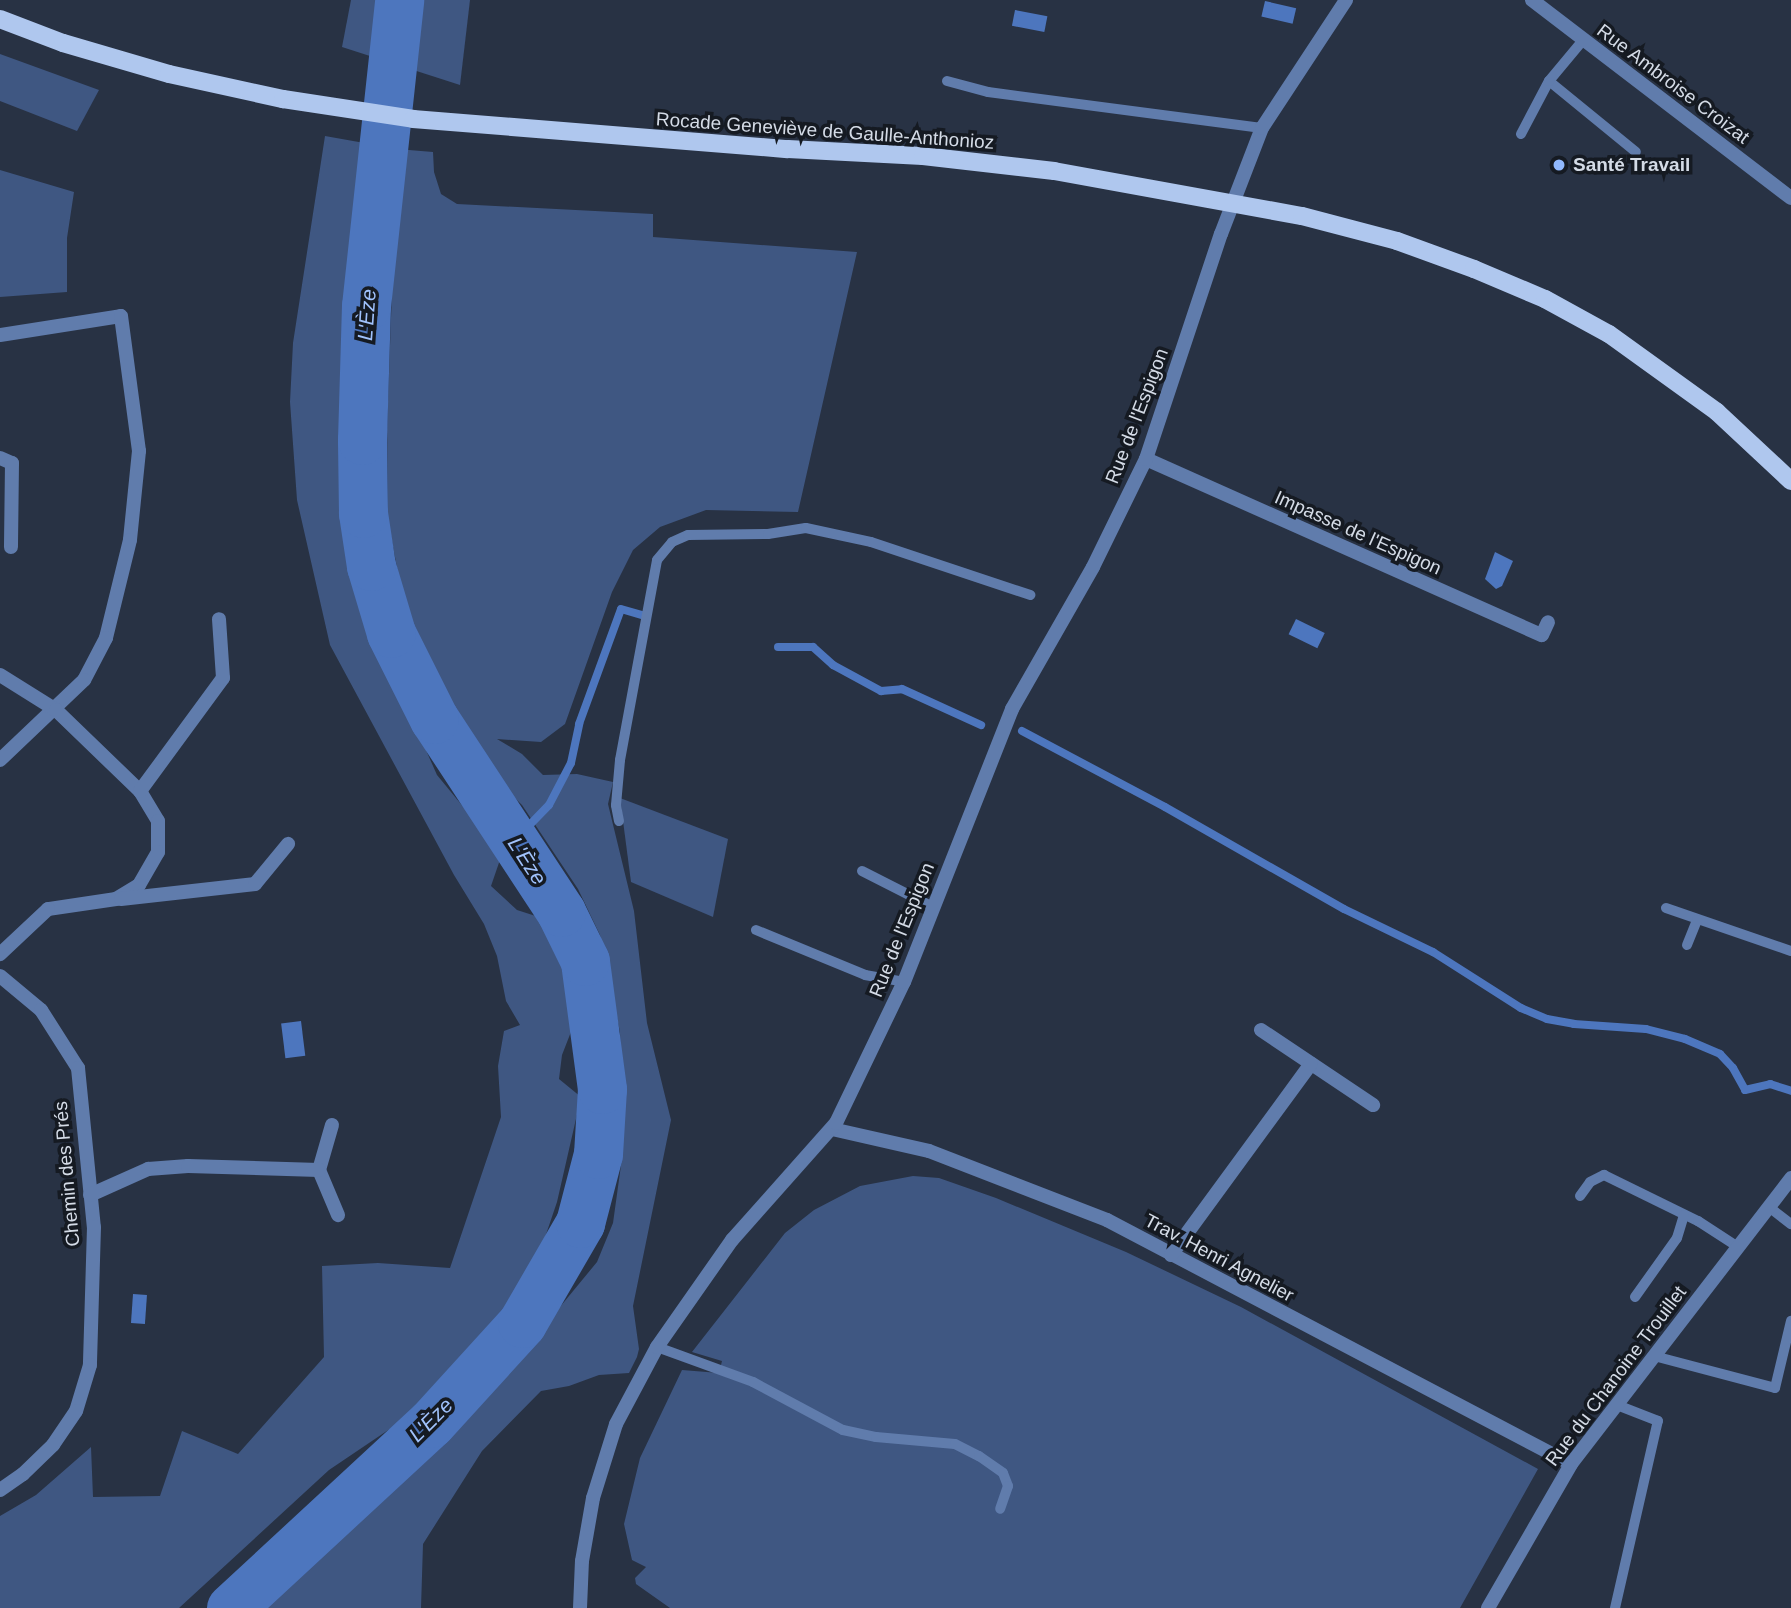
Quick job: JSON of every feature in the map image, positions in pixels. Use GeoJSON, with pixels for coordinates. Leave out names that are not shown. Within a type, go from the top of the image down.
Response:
{"type":"FeatureCollection","features":[{"type":"Feature","properties":{"kind":"main road","name":"Rocade Geneviève de Gaulle-Anthonioz"},"geometry":{"type":"LineString","coordinates":[[0,19],[63,43],[169,74],[283,99],[413,119],[788,149],[923,156],[1054,171],[1218,198],[1302,216],[1397,241],[1545,299],[1609,334],[1717,412],[1791,481]]}},
{"type":"Feature","properties":{"kind":"street","name":"Rue de l'Espigon"},"geometry":{"type":"LineString","coordinates":[[580,1608],[582,1561],[593,1499],[616,1424],[657,1347],[732,1240],[832,1129],[904,982],[1012,709],[1093,568],[1146,459],[1221,234],[1262,128],[1346,0]]}},
{"type":"Feature","properties":{"kind":"street","name":"Rue Ambroise Croizat"},"geometry":{"type":"LineString","coordinates":[[1532,0],[1791,198]]}},
{"type":"Feature","properties":{"kind":"street"},"geometry":{"type":"LineString","coordinates":[[0,335],[121,316],[139,451],[130,540],[106,638],[84,680],[56,710],[0,760]]}},
{"type":"Feature","properties":{"kind":"street"},"geometry":{"type":"LineString","coordinates":[[0,458],[12,463],[11,547]]}},
{"type":"Feature","properties":{"kind":"street","name":"Impasse de l'Espigon"},"geometry":{"type":"LineString","coordinates":[[1146,459],[1542,635],[1548,622]]}},
{"type":"Feature","properties":{"kind":"street"},"geometry":{"type":"LineString","coordinates":[[140,791],[223,678],[219,619]]}},
{"type":"Feature","properties":{"kind":"street"},"geometry":{"type":"LineString","coordinates":[[0,676],[56,710],[140,791],[158,821],[158,852],[139,885],[116,899]]}},
{"type":"Feature","properties":{"kind":"street"},"geometry":{"type":"LineString","coordinates":[[0,954],[48,909],[255,884],[288,844]]}},
{"type":"Feature","properties":{"kind":"street","name":"Chemin des Prés"},"geometry":{"type":"LineString","coordinates":[[0,976],[41,1010],[78,1068],[94,1227],[90,1365],[76,1411],[53,1445],[23,1474],[0,1490]]}},
{"type":"Feature","properties":{"kind":"street"},"geometry":{"type":"LineString","coordinates":[[1261,1030],[1373,1105]]}},
{"type":"Feature","properties":{"kind":"street"},"geometry":{"type":"LineString","coordinates":[[1171,1255],[1311,1064]]}},
{"type":"Feature","properties":{"kind":"street"},"geometry":{"type":"LineString","coordinates":[[332,1125],[319,1170],[338,1215]]}},
{"type":"Feature","properties":{"kind":"street","name":"Trav. Henri Agnelier"},"geometry":{"type":"LineString","coordinates":[[832,1129],[929,1152],[1107,1220],[1571,1464]]}},
{"type":"Feature","properties":{"kind":"street"},"geometry":{"type":"LineString","coordinates":[[90,1195],[148,1169],[188,1166],[319,1170]]}},
{"type":"Feature","properties":{"kind":"street","name":"Rue du Chanoine Trouillet"},"geometry":{"type":"LineString","coordinates":[[1488,1608],[1571,1464],[1791,1178]]}},
{"type":"Feature","properties":{"kind":"lane"},"geometry":{"type":"LineString","coordinates":[[1521,134],[1549,81],[1584,39]]}},
{"type":"Feature","properties":{"kind":"lane"},"geometry":{"type":"LineString","coordinates":[[947,81],[988,92],[1262,128]]}},
{"type":"Feature","properties":{"kind":"lane"},"geometry":{"type":"LineString","coordinates":[[1549,81],[1636,152]]}},
{"type":"Feature","properties":{"kind":"lane"},"geometry":{"type":"LineString","coordinates":[[619,821],[616,806],[620,760],[657,560],[672,542],[688,535],[768,534],[807,528],[871,542],[1030,595]]}},
{"type":"Feature","properties":{"kind":"lane"},"geometry":{"type":"LineString","coordinates":[[862,871],[933,907]]}},
{"type":"Feature","properties":{"kind":"lane"},"geometry":{"type":"LineString","coordinates":[[1666,908],[1791,951]]}},
{"type":"Feature","properties":{"kind":"lane"},"geometry":{"type":"LineString","coordinates":[[1687,945],[1697,920]]}},
{"type":"Feature","properties":{"kind":"lane"},"geometry":{"type":"LineString","coordinates":[[756,930],[865,975],[904,982]]}},
{"type":"Feature","properties":{"kind":"lane"},"geometry":{"type":"LineString","coordinates":[[1580,1196],[1590,1182],[1604,1175],[1684,1215],[1738,1247]]}},
{"type":"Feature","properties":{"kind":"lane"},"geometry":{"type":"LineString","coordinates":[[1769,1207],[1791,1224]]}},
{"type":"Feature","properties":{"kind":"lane"},"geometry":{"type":"LineString","coordinates":[[1635,1297],[1677,1238],[1684,1215]]}},
{"type":"Feature","properties":{"kind":"lane"},"geometry":{"type":"LineString","coordinates":[[1654,1356],[1775,1388],[1791,1321]]}},
{"type":"Feature","properties":{"kind":"lane"},"geometry":{"type":"LineString","coordinates":[[657,1347],[753,1382],[843,1430],[876,1437],[955,1444],[979,1456],[1003,1473],[1008,1486],[1000,1509]]}},
{"type":"Feature","properties":{"kind":"lane"},"geometry":{"type":"LineString","coordinates":[[1615,1608],[1658,1421],[1617,1405]]}},
{"type":"Feature","properties":{"kind":"shaded area"},"geometry":{"type":"Polygon","coordinates":[[[351,0],[470,0],[460,85],[342,47],[351,0]]]}},
{"type":"Feature","properties":{"kind":"shaded area"},"geometry":{"type":"Polygon","coordinates":[[[1265,1],[1296,8],[1293,24],[1261,17],[1265,1]]]}},
{"type":"Feature","properties":{"kind":"shaded area"},"geometry":{"type":"Polygon","coordinates":[[[1015,10],[1047,16],[1044,32],[1012,26],[1015,10]]]}},
{"type":"Feature","properties":{"kind":"shaded area"},"geometry":{"type":"Polygon","coordinates":[[[0,54],[99,90],[77,131],[0,101],[0,54]]]}},
{"type":"Feature","properties":{"kind":"shaded area"},"geometry":{"type":"Polygon","coordinates":[[[325,136],[370,144],[347,441],[351,543],[383,653],[437,775],[502,854],[491,886],[517,910],[545,919],[573,963],[576,1019],[562,1055],[559,1079],[581,1097],[557,1202],[538,1258],[501,1324],[406,1418],[329,1470],[179,1608],[0,1608],[0,1516],[36,1495],[91,1447],[93,1497],[160,1496],[182,1431],[238,1454],[324,1357],[322,1266],[378,1263],[450,1268],[501,1117],[498,1066],[504,1031],[520,1025],[506,1001],[497,956],[484,924],[454,875],[330,645],[297,500],[290,402],[293,343],[325,136]]]}},
{"type":"Feature","properties":{"kind":"shaded area"},"geometry":{"type":"Polygon","coordinates":[[[397,149],[433,152],[434,172],[441,194],[457,204],[653,214],[653,237],[857,252],[798,512],[706,510],[660,527],[633,550],[612,592],[565,724],[541,742],[497,739],[522,754],[543,775],[577,774],[613,782],[608,804],[634,911],[647,1023],[671,1120],[633,1306],[639,1349],[637,1357],[629,1373],[599,1375],[569,1386],[541,1391],[482,1451],[423,1544],[421,1608],[261,1608],[494,1387],[597,1262],[613,1223],[622,1158],[620,1032],[600,935],[578,889],[522,805],[459,743],[444,722],[424,683],[406,615],[388,520],[387,430],[397,149]]]}},
{"type":"Feature","properties":{"kind":"shaded area"},"geometry":{"type":"Polygon","coordinates":[[[0,170],[74,192],[67,238],[67,292],[0,297],[0,170]]]}},
{"type":"Feature","properties":{"kind":"shaded area"},"geometry":{"type":"Polygon","coordinates":[[[1495,552],[1513,561],[1502,586],[1496,589],[1485,579],[1495,552]]]}},
{"type":"Feature","properties":{"kind":"shaded area"},"geometry":{"type":"Polygon","coordinates":[[[1296,619],[1325,633],[1317,648],[1289,634],[1296,619]]]}},
{"type":"Feature","properties":{"kind":"shaded area"},"geometry":{"type":"Polygon","coordinates":[[[620,798],[728,839],[713,917],[631,882],[620,798]]]}},
{"type":"Feature","properties":{"kind":"shaded area"},"geometry":{"type":"Polygon","coordinates":[[[301,1021],[305,1056],[285,1058],[281,1023],[301,1021]]]}},
{"type":"Feature","properties":{"kind":"shaded area"},"geometry":{"type":"Polygon","coordinates":[[[913,1176],[939,1178],[996,1198],[1126,1252],[1241,1307],[1538,1469],[1460,1608],[670,1608],[636,1584],[635,1578],[646,1567],[632,1560],[624,1524],[640,1458],[682,1370],[719,1373],[722,1361],[692,1352],[785,1233],[814,1210],[860,1186],[913,1176]]]}},
{"type":"Feature","properties":{"kind":"shaded area"},"geometry":{"type":"Polygon","coordinates":[[[133,1294],[147,1295],[145,1324],[131,1323],[133,1294]]]}},
{"type":"Feature","properties":{"kind":"waterway","name":"L'Èze"},"geometry":{"type":"LineString","coordinates":[[231,1608],[431,1423],[522,1323],[580,1223],[598,1154],[602,1089],[585,961],[561,912],[434,719],[391,633],[371,566],[363,513],[366,306],[399,0]]}},
{"type":"Feature","properties":{"kind":"waterway"},"geometry":{"type":"LineString","coordinates":[[514,841],[549,805],[571,763],[579,724],[621,609],[642,615]]}},
{"type":"Feature","properties":{"kind":"waterway"},"geometry":{"type":"LineString","coordinates":[[778,647],[813,647],[833,665],[881,691],[902,689],[981,725]]}},
{"type":"Feature","properties":{"kind":"waterway"},"geometry":{"type":"LineString","coordinates":[[1022,731],[1165,807],[1344,909],[1433,952],[1521,1008],[1547,1019],[1574,1024],[1646,1029],[1685,1039],[1720,1054],[1733,1068],[1745,1090],[1770,1084],[1791,1091]]}},
{"type":"Feature","properties":{"kind":"place","name":"Santé Travail"},"geometry":{"type":"Point","coordinates":[1559,165]}}]}
